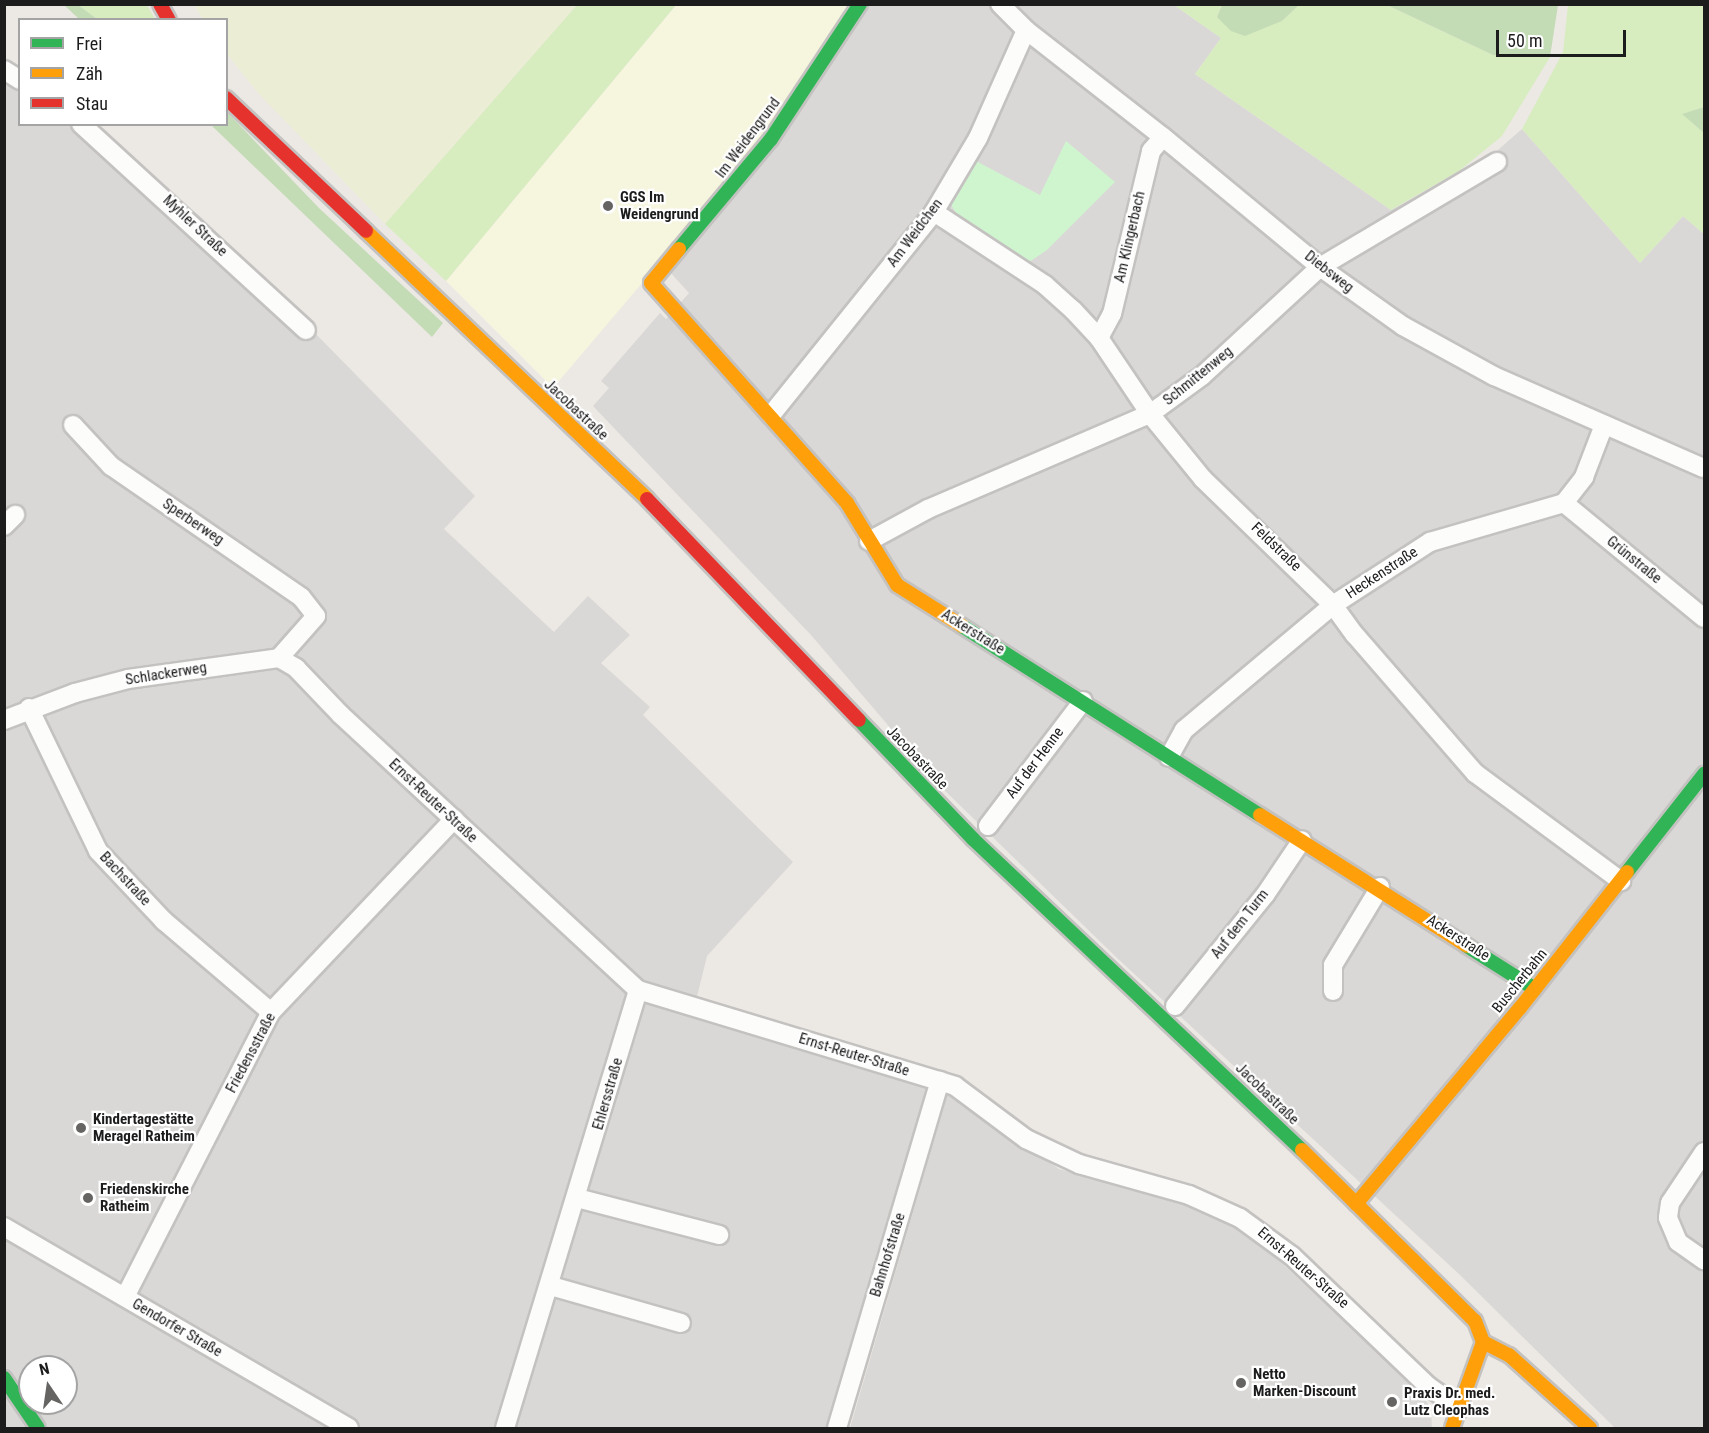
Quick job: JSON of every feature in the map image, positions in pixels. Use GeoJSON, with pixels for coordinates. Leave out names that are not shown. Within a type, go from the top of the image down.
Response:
{"type":"FeatureCollection","features":[{"type":"Feature","properties":{"kind":"street"},"geometry":{"type":"LineString","coordinates":[[160,4],[168,18]]}},
{"type":"Feature","properties":{"kind":"street","name":"Im Weidengrund"},"geometry":{"type":"LineString","coordinates":[[651,284],[771,139],[860,4]]}},
{"type":"Feature","properties":{"kind":"street","name":"Diebsweg"},"geometry":{"type":"LineString","coordinates":[[1000,4],[1026,30],[1163,137],[1320,267],[1403,326],[1494,376],[1704,468]]}},
{"type":"Feature","properties":{"kind":"street","name":"Am Weidchen"},"geometry":{"type":"LineString","coordinates":[[771,415],[934,212],[978,138],[1026,30]]}},
{"type":"Feature","properties":{"kind":"street"},"geometry":{"type":"LineString","coordinates":[[4,70],[18,79]]}},
{"type":"Feature","properties":{"kind":"street","name":"Jacobastraße"},"geometry":{"type":"LineString","coordinates":[[228,100],[646,498],[973,839],[1356,1204],[1475,1321],[1483,1342]]}},
{"type":"Feature","properties":{"kind":"street","name":"Myhler Straße"},"geometry":{"type":"LineString","coordinates":[[83,126],[306,330]]}},
{"type":"Feature","properties":{"kind":"street","name":"Am Klingerbach"},"geometry":{"type":"LineString","coordinates":[[1099,338],[1112,314],[1151,151],[1163,137]]}},
{"type":"Feature","properties":{"kind":"street","name":"Schmittenweg"},"geometry":{"type":"LineString","coordinates":[[869,541],[928,509],[1150,414],[1202,376],[1320,267],[1497,162]]}},
{"type":"Feature","properties":{"kind":"street","name":"Feldstraße"},"geometry":{"type":"LineString","coordinates":[[934,212],[1045,285],[1099,338],[1150,414],[1203,479],[1333,604],[1355,635],[1474,773],[1621,881]]}},
{"type":"Feature","properties":{"kind":"street","name":"Ackerstraße"},"geometry":{"type":"LineString","coordinates":[[651,284],[771,415],[847,503],[897,585],[1380,887],[1535,989]]}},
{"type":"Feature","properties":{"kind":"street","name":"Sperberweg"},"geometry":{"type":"LineString","coordinates":[[73,424],[111,466],[301,597],[316,616],[279,658]]}},
{"type":"Feature","properties":{"kind":"street"},"geometry":{"type":"LineString","coordinates":[[1564,503],[1584,477],[1604,425]]}},
{"type":"Feature","properties":{"kind":"street","name":"Heckenstraße"},"geometry":{"type":"LineString","coordinates":[[1169,757],[1184,730],[1333,604],[1430,542],[1564,503]]}},
{"type":"Feature","properties":{"kind":"street","name":"Grünstraße"},"geometry":{"type":"LineString","coordinates":[[1564,503],[1704,618]]}},
{"type":"Feature","properties":{"kind":"street","name":"Schlackerweg"},"geometry":{"type":"LineString","coordinates":[[4,720],[29,708],[128,679],[279,658]]}},
{"type":"Feature","properties":{"kind":"street","name":"Ernst-Reuter-Straße"},"geometry":{"type":"LineString","coordinates":[[279,658],[296,668],[638,990],[956,1086],[1026,1139],[1078,1164],[1189,1195],[1254,1225],[1320,1282],[1428,1386],[1460,1408]]}},
{"type":"Feature","properties":{"kind":"street","name":"Auf der Henne"},"geometry":{"type":"LineString","coordinates":[[988,826],[1083,701]]}},
{"type":"Feature","properties":{"kind":"street","name":"Bachstraße"},"geometry":{"type":"LineString","coordinates":[[29,708],[98,851],[164,921],[271,1012]]}},
{"type":"Feature","properties":{"kind":"street","name":"Buscherbahn"},"geometry":{"type":"LineString","coordinates":[[1356,1204],[1535,989],[1704,774]]}},
{"type":"Feature","properties":{"kind":"street","name":"Friedensstraße"},"geometry":{"type":"LineString","coordinates":[[125,1297],[271,1012],[454,819]]}},
{"type":"Feature","properties":{"kind":"street","name":"Auf dem Turm"},"geometry":{"type":"LineString","coordinates":[[1175,1006],[1264,895],[1302,840]]}},
{"type":"Feature","properties":{"kind":"street"},"geometry":{"type":"LineString","coordinates":[[1333,991],[1333,965],[1380,887]]}},
{"type":"Feature","properties":{"kind":"street","name":"Ehlersstraße"},"geometry":{"type":"LineString","coordinates":[[505,1428],[544,1294],[551,1286],[638,990]]}},
{"type":"Feature","properties":{"kind":"street","name":"Bahnhofstraße"},"geometry":{"type":"LineString","coordinates":[[837,1428],[940,1081]]}},
{"type":"Feature","properties":{"kind":"street"},"geometry":{"type":"LineString","coordinates":[[1704,1152],[1670,1203],[1668,1218],[1678,1242],[1704,1260]]}},
{"type":"Feature","properties":{"kind":"street"},"geometry":{"type":"LineString","coordinates":[[577,1198],[719,1236]]}},
{"type":"Feature","properties":{"kind":"street","name":"Gendorfer Straße"},"geometry":{"type":"LineString","coordinates":[[4,1227],[349,1428]]}},
{"type":"Feature","properties":{"kind":"street"},"geometry":{"type":"LineString","coordinates":[[551,1286],[681,1323]]}},
{"type":"Feature","properties":{"kind":"street"},"geometry":{"type":"LineString","coordinates":[[1452,1428],[1483,1342],[1509,1355],[1590,1428]]}},
{"type":"Feature","properties":{"kind":"street"},"geometry":{"type":"LineString","coordinates":[[4,1377],[38,1428]]}},
{"type":"Feature","properties":{"kind":"shaded area"},"geometry":{"type":"Polygon","coordinates":[[[194,5],[577,5],[385,224],[260,95],[228,55],[228,18],[202,18],[194,5]]]}},
{"type":"Feature","properties":{"kind":"shaded area","name":"GGS Im Weidengrund"},"geometry":{"type":"Polygon","coordinates":[[[676,5],[854,5],[771,131],[553,388],[446,281],[676,5]]]}},
{"type":"Feature","properties":{"kind":"shaded area"},"geometry":{"type":"Polygon","coordinates":[[[867,5],[1174,5],[1221,38],[1195,74],[1391,210],[1491,156],[1522,129],[1640,263],[1683,216],[1704,234],[1704,1428],[1615,1428],[1459,1274],[1116,957],[939,785],[811,635],[593,406],[609,388],[601,381],[660,313],[666,319],[689,293],[668,270],[867,5]]]}},
{"type":"Feature","properties":{"kind":"shaded area"},"geometry":{"type":"Polygon","coordinates":[[[4,62],[18,70],[18,126],[91,126],[104,135],[203,219],[475,496],[444,529],[554,632],[588,596],[630,635],[601,663],[650,707],[643,715],[793,862],[707,956],[692,1017],[931,1082],[829,1428],[5,1428],[4,62]]]}},
{"type":"Feature","properties":{"kind":"shaded area"},"geometry":{"type":"Polygon","coordinates":[[[948,1092],[1059,1169],[1199,1208],[1245,1229],[1422,1394],[1431,1409],[1432,1428],[850,1428],[948,1092]]]}},
{"type":"Feature","properties":{"kind":"green space"},"geometry":{"type":"Polygon","coordinates":[[[64,5],[78,5],[96,18],[78,18],[64,5]]]}},
{"type":"Feature","properties":{"kind":"green space"},"geometry":{"type":"Polygon","coordinates":[[[78,5],[147,5],[154,18],[96,18],[78,5]]]}},
{"type":"Feature","properties":{"kind":"green space"},"geometry":{"type":"Polygon","coordinates":[[[577,5],[676,5],[446,281],[385,224],[577,5]]]}},
{"type":"Feature","properties":{"kind":"green space"},"geometry":{"type":"Polygon","coordinates":[[[1174,5],[1222,5],[1217,17],[1282,21],[1299,5],[1387,5],[1493,55],[1550,57],[1502,136],[1459,171],[1391,210],[1195,74],[1221,38],[1174,5]]]}},
{"type":"Feature","properties":{"kind":"green space"},"geometry":{"type":"Polygon","coordinates":[[[1222,5],[1299,5],[1282,21],[1245,36],[1231,31],[1217,17],[1222,5]]]}},
{"type":"Feature","properties":{"kind":"green space"},"geometry":{"type":"Polygon","coordinates":[[[1387,5],[1558,5],[1550,57],[1493,55],[1387,5]]]}},
{"type":"Feature","properties":{"kind":"green space"},"geometry":{"type":"Polygon","coordinates":[[[1568,5],[1704,5],[1704,107],[1683,114],[1704,133],[1704,234],[1683,216],[1640,263],[1522,129],[1563,52],[1568,5]]]}},
{"type":"Feature","properties":{"kind":"green space"},"geometry":{"type":"Polygon","coordinates":[[[1704,107],[1704,133],[1682,114],[1704,107]]]}},
{"type":"Feature","properties":{"kind":"green space"},"geometry":{"type":"Polygon","coordinates":[[[228,113],[319,208],[443,323],[432,337],[212,126],[228,126],[228,113]]]}},
{"type":"Feature","properties":{"kind":"green space"},"geometry":{"type":"Polygon","coordinates":[[[1066,141],[1115,182],[1047,250],[1029,262],[959,218],[950,203],[974,160],[1040,195],[1066,141]]]}},
{"type":"Feature","properties":{"kind":"traffic: fast"},"geometry":{"type":"LineString","coordinates":[[679,249],[771,139],[860,4]]}},
{"type":"Feature","properties":{"kind":"traffic: fast"},"geometry":{"type":"LineString","coordinates":[[962,626],[1260,815]]}},
{"type":"Feature","properties":{"kind":"traffic: fast"},"geometry":{"type":"LineString","coordinates":[[859,720],[973,839],[1302,1150]]}},
{"type":"Feature","properties":{"kind":"traffic: fast"},"geometry":{"type":"LineString","coordinates":[[1627,872],[1704,774]]}},
{"type":"Feature","properties":{"kind":"traffic: fast"},"geometry":{"type":"LineString","coordinates":[[1467,946],[1535,989]]}},
{"type":"Feature","properties":{"kind":"traffic: fast"},"geometry":{"type":"LineString","coordinates":[[4,1378],[38,1428]]}},
{"type":"Feature","properties":{"kind":"traffic: slow"},"geometry":{"type":"LineString","coordinates":[[366,231],[647,499]]}},
{"type":"Feature","properties":{"kind":"traffic: slow"},"geometry":{"type":"LineString","coordinates":[[679,249],[651,283],[847,503],[897,585],[962,626]]}},
{"type":"Feature","properties":{"kind":"traffic: slow"},"geometry":{"type":"LineString","coordinates":[[1260,815],[1467,946]]}},
{"type":"Feature","properties":{"kind":"traffic: slow"},"geometry":{"type":"LineString","coordinates":[[1356,1204],[1520,1008],[1627,872]]}},
{"type":"Feature","properties":{"kind":"traffic: slow"},"geometry":{"type":"LineString","coordinates":[[1302,1150],[1475,1321],[1483,1342],[1452,1428]]}},
{"type":"Feature","properties":{"kind":"traffic: slow"},"geometry":{"type":"LineString","coordinates":[[1483,1342],[1509,1355],[1590,1428]]}},
{"type":"Feature","properties":{"kind":"traffic: jam"},"geometry":{"type":"LineString","coordinates":[[160,4],[168,18]]}},
{"type":"Feature","properties":{"kind":"traffic: jam"},"geometry":{"type":"LineString","coordinates":[[228,100],[366,231]]}},
{"type":"Feature","properties":{"kind":"traffic: jam"},"geometry":{"type":"LineString","coordinates":[[647,499],[859,720]]}},
{"type":"Feature","properties":{"kind":"place","name":"GGS Im Weidengrund"},"geometry":{"type":"Point","coordinates":[608,206]}},
{"type":"Feature","properties":{"kind":"place","name":"Kindertagestätte Meragel Ratheim"},"geometry":{"type":"Point","coordinates":[81,1128]}},
{"type":"Feature","properties":{"kind":"place","name":"Friedenskirche Ratheim"},"geometry":{"type":"Point","coordinates":[88,1198]}},
{"type":"Feature","properties":{"kind":"place","name":"Netto Marken-Discount"},"geometry":{"type":"Point","coordinates":[1241,1383]}},
{"type":"Feature","properties":{"kind":"place","name":"Praxis Dr. med. Lutz Cleophas"},"geometry":{"type":"Point","coordinates":[1392,1402]}}]}
